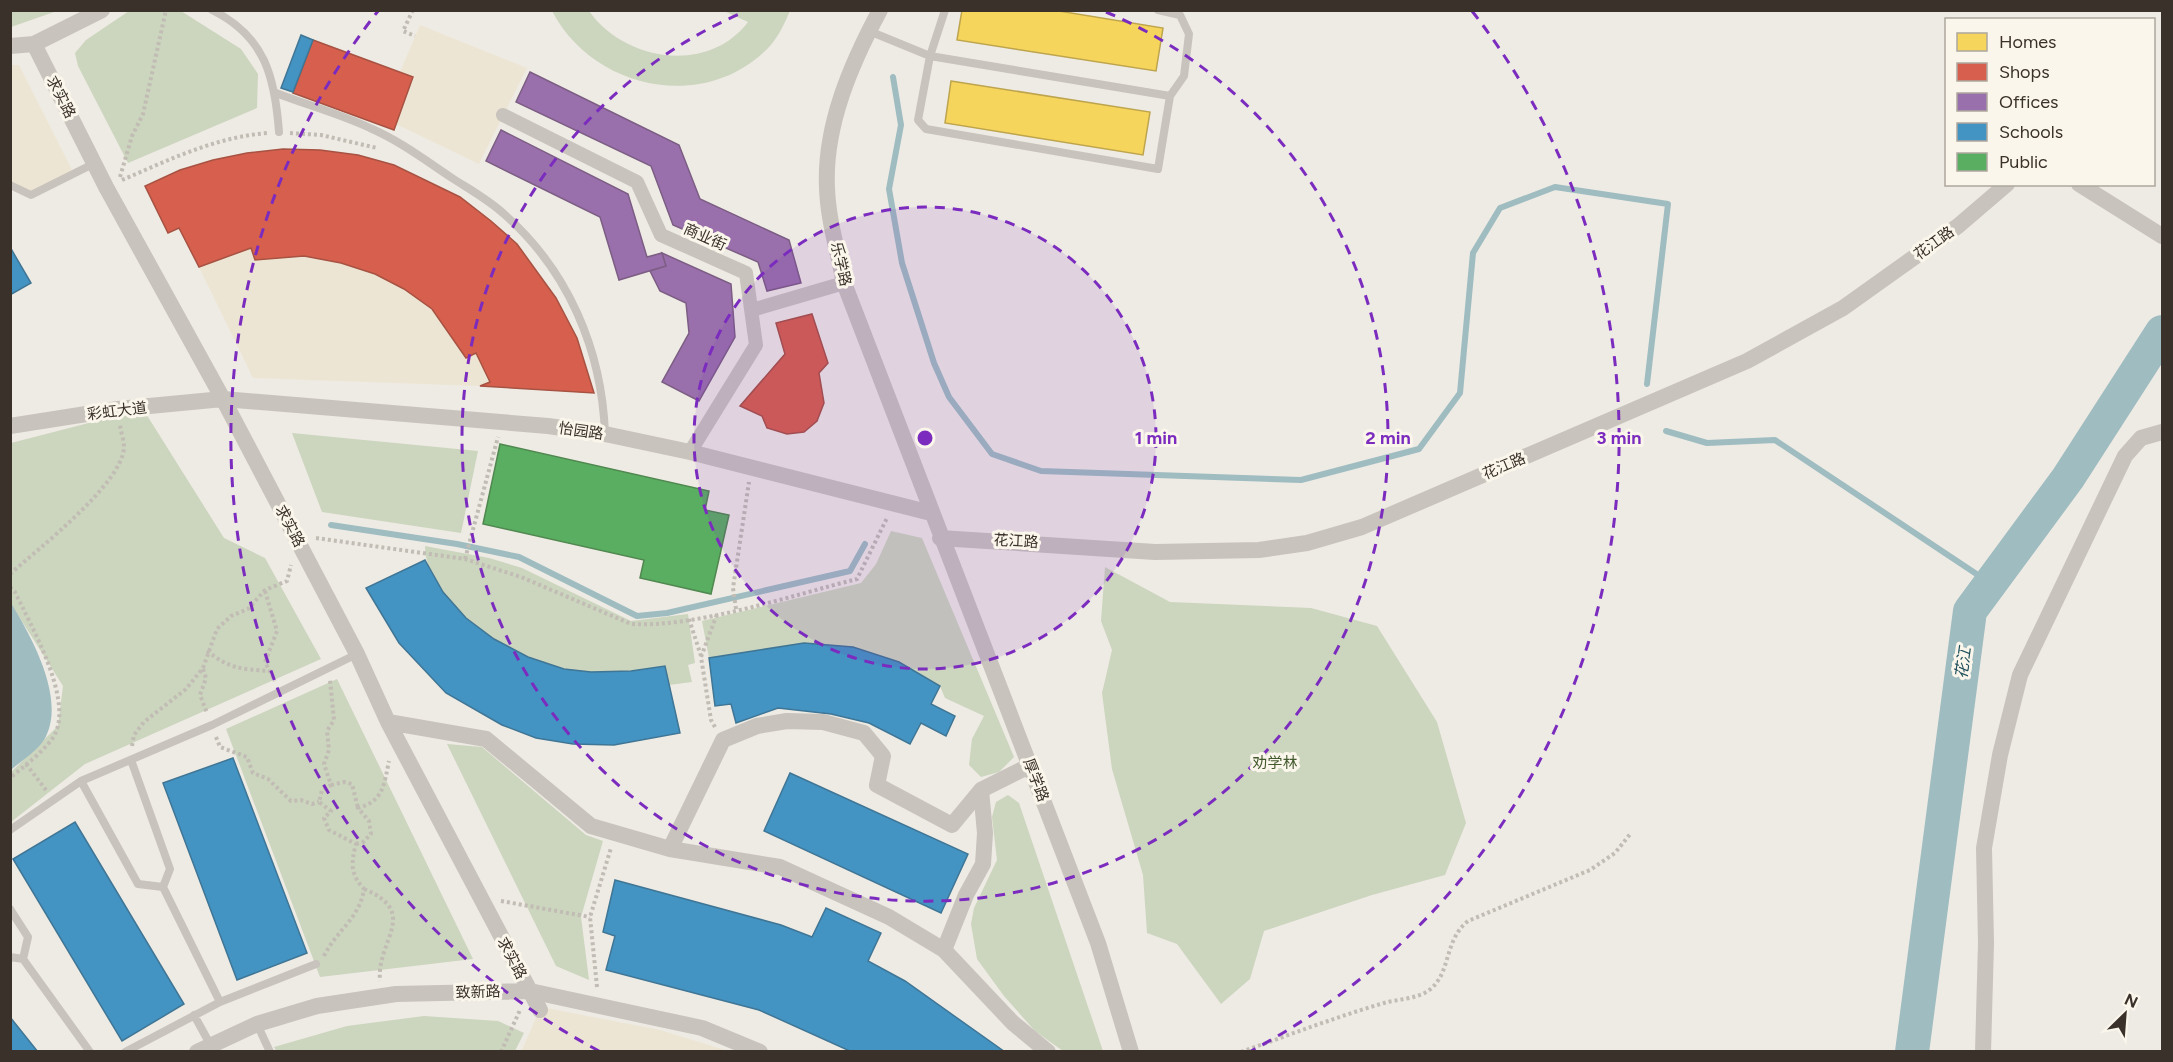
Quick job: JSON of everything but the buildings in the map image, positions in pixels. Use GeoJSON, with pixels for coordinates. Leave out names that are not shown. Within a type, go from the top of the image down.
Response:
{"type":"FeatureCollection","features":[{"type":"Feature","properties":{"kind":"street"},"geometry":{"type":"LineString","coordinates":[[10,46],[34,44],[102,10]]}},
{"type":"Feature","properties":{"kind":"street","name":"乐学路"},"geometry":{"type":"LineString","coordinates":[[880,10],[853,61],[827,160],[830,218],[844,283],[931,513]]}},
{"type":"Feature","properties":{"kind":"street","name":"求实路"},"geometry":{"type":"LineString","coordinates":[[34,44],[94,163],[296,536],[357,654],[388,722],[540,1010]]}},
{"type":"Feature","properties":{"kind":"street","name":"商业街"},"geometry":{"type":"LineString","coordinates":[[503,115],[637,182],[661,235],[746,273],[756,345],[690,452]]}},
{"type":"Feature","properties":{"kind":"street","name":"花江路"},"geometry":{"type":"LineString","coordinates":[[940,538],[1155,552],[1259,550],[1307,543],[1362,527],[1747,361],[1844,308],[1958,226],[2005,186]]}},
{"type":"Feature","properties":{"kind":"street"},"geometry":{"type":"LineString","coordinates":[[2082,186],[2163,236]]}},
{"type":"Feature","properties":{"kind":"street"},"geometry":{"type":"LineString","coordinates":[[752,310],[844,283]]}},
{"type":"Feature","properties":{"kind":"street","name":"怡园路"},"geometry":{"type":"LineString","coordinates":[[223,399],[502,422],[605,434],[690,452],[931,513]]}},
{"type":"Feature","properties":{"kind":"street","name":"彩虹大道"},"geometry":{"type":"LineString","coordinates":[[10,426],[118,409],[223,399]]}},
{"type":"Feature","properties":{"kind":"street"},"geometry":{"type":"LineString","coordinates":[[1983,1052],[1986,943],[1984,848],[2000,755],[2020,675],[2125,456],[2141,438],[2163,432]]}},
{"type":"Feature","properties":{"kind":"street","name":"厚学路"},"geometry":{"type":"LineString","coordinates":[[931,513],[1031,765],[1098,943],[1131,1052]]}},
{"type":"Feature","properties":{"kind":"street"},"geometry":{"type":"LineString","coordinates":[[670,849],[723,740],[757,726],[787,721],[823,722],[864,734],[883,756],[877,785],[952,825],[981,790],[1031,765]]}},
{"type":"Feature","properties":{"kind":"street"},"geometry":{"type":"LineString","coordinates":[[388,722],[486,739],[591,826],[615,835],[670,849],[780,867],[889,916],[944,950],[1013,1023],[1048,1052]]}},
{"type":"Feature","properties":{"kind":"street"},"geometry":{"type":"LineString","coordinates":[[944,950],[966,896],[983,864],[985,833],[981,790]]}},
{"type":"Feature","properties":{"kind":"street","name":"致新路"},"geometry":{"type":"LineString","coordinates":[[204,1048],[257,1024],[317,1006],[381,996],[530,991],[702,1028],[760,1052]]}},
{"type":"Feature","properties":{"kind":"lane"},"geometry":{"type":"LineString","coordinates":[[212,10],[227,14],[256,47],[270,69],[276,93],[279,132]]}},
{"type":"Feature","properties":{"kind":"lane"},"geometry":{"type":"LineString","coordinates":[[945,10],[930,56],[918,120],[926,129],[1158,169],[1170,96],[1184,76],[1189,34],[1180,15],[1158,10]]}},
{"type":"Feature","properties":{"kind":"lane"},"geometry":{"type":"LineString","coordinates":[[869,31],[930,56],[1170,96]]}},
{"type":"Feature","properties":{"kind":"lane"},"geometry":{"type":"LineString","coordinates":[[276,93],[370,128],[407,147],[503,213],[543,252],[572,300],[595,355],[604,397],[605,434]]}},
{"type":"Feature","properties":{"kind":"lane"},"geometry":{"type":"LineString","coordinates":[[10,185],[31,195],[94,163]]}},
{"type":"Feature","properties":{"kind":"lane"},"geometry":{"type":"LineString","coordinates":[[10,830],[81,781],[212,725],[357,654]]}},
{"type":"Feature","properties":{"kind":"lane"},"geometry":{"type":"LineString","coordinates":[[130,760],[170,869],[163,887],[220,1002]]}},
{"type":"Feature","properties":{"kind":"lane"},"geometry":{"type":"LineString","coordinates":[[81,781],[138,884],[163,887]]}},
{"type":"Feature","properties":{"kind":"lane"},"geometry":{"type":"LineString","coordinates":[[10,909],[28,937],[23,959]]}},
{"type":"Feature","properties":{"kind":"lane"},"geometry":{"type":"LineString","coordinates":[[10,957],[23,959],[90,1052]]}},
{"type":"Feature","properties":{"kind":"lane"},"geometry":{"type":"LineString","coordinates":[[125,1052],[220,1002],[316,964]]}},
{"type":"Feature","properties":{"kind":"lane"},"geometry":{"type":"LineString","coordinates":[[194,1015],[204,1048]]}},
{"type":"Feature","properties":{"kind":"lane"},"geometry":{"type":"LineString","coordinates":[[257,1024],[270,1052]]}},
{"type":"Feature","properties":{"kind":"path"},"geometry":{"type":"LineString","coordinates":[[166,10],[143,114],[132,136],[118,182],[210,144],[242,135],[279,132],[321,135],[378,148]]}},
{"type":"Feature","properties":{"kind":"path"},"geometry":{"type":"LineString","coordinates":[[413,10],[403,31],[415,36]]}},
{"type":"Feature","properties":{"kind":"path"},"geometry":{"type":"LineString","coordinates":[[10,574],[78,513],[111,476],[124,447],[118,409]]}},
{"type":"Feature","properties":{"kind":"path"},"geometry":{"type":"LineString","coordinates":[[465,559],[502,422]]}},
{"type":"Feature","properties":{"kind":"path"},"geometry":{"type":"LineString","coordinates":[[736,609],[733,588],[751,467]]}},
{"type":"Feature","properties":{"kind":"path"},"geometry":{"type":"LineString","coordinates":[[130,760],[134,735],[159,708],[186,689],[203,668],[207,651],[217,629],[231,616],[248,609],[265,590],[287,581],[296,536],[465,559],[521,577],[631,624],[648,626],[717,614],[857,579],[894,503]]}},
{"type":"Feature","properties":{"kind":"path"},"geometry":{"type":"LineString","coordinates":[[10,587],[45,660],[57,696],[60,718],[56,734],[10,778]]}},
{"type":"Feature","properties":{"kind":"path"},"geometry":{"type":"LineString","coordinates":[[265,590],[277,631],[265,662],[281,691]]}},
{"type":"Feature","properties":{"kind":"path"},"geometry":{"type":"LineString","coordinates":[[701,657],[717,614]]}},
{"type":"Feature","properties":{"kind":"path"},"geometry":{"type":"LineString","coordinates":[[689,620],[701,657],[711,720],[723,740]]}},
{"type":"Feature","properties":{"kind":"path"},"geometry":{"type":"LineString","coordinates":[[207,651],[224,664],[240,669],[269,671]]}},
{"type":"Feature","properties":{"kind":"path"},"geometry":{"type":"LineString","coordinates":[[329,667],[334,720],[327,731],[329,750],[324,764],[331,785]]}},
{"type":"Feature","properties":{"kind":"path"},"geometry":{"type":"LineString","coordinates":[[203,668],[206,678],[200,695],[220,747],[248,757],[254,773],[268,779],[291,801],[301,800],[312,804],[320,802]]}},
{"type":"Feature","properties":{"kind":"path"},"geometry":{"type":"LineString","coordinates":[[358,808],[367,805],[383,792],[390,759],[402,748]]}},
{"type":"Feature","properties":{"kind":"path"},"geometry":{"type":"LineString","coordinates":[[26,764],[54,800]]}},
{"type":"Feature","properties":{"kind":"path"},"geometry":{"type":"LineString","coordinates":[[344,782],[352,784],[358,808],[369,821],[371,834],[363,842],[356,844],[329,830],[324,818],[330,811],[320,802],[322,790],[344,782]]}},
{"type":"Feature","properties":{"kind":"path"},"geometry":{"type":"LineString","coordinates":[[1241,1052],[1386,1002],[1428,991],[1444,968],[1456,931],[1468,921],[1590,870],[1615,853],[1631,833]]}},
{"type":"Feature","properties":{"kind":"path"},"geometry":{"type":"LineString","coordinates":[[600,1006],[590,917],[615,835]]}},
{"type":"Feature","properties":{"kind":"path"},"geometry":{"type":"LineString","coordinates":[[356,844],[351,861],[355,880],[364,889],[382,897],[391,907],[392,936],[380,956],[381,996]]}},
{"type":"Feature","properties":{"kind":"path"},"geometry":{"type":"LineString","coordinates":[[316,964],[358,913],[364,889]]}},
{"type":"Feature","properties":{"kind":"path"},"geometry":{"type":"LineString","coordinates":[[479,897],[590,917]]}},
{"type":"Feature","properties":{"kind":"path"},"geometry":{"type":"LineString","coordinates":[[501,1052],[530,991]]}},
{"type":"Feature","properties":{"kind":"green space"},"geometry":{"type":"Polygon","coordinates":[[[11,10],[57,10],[57,11],[11,27],[11,10]]]}},
{"type":"Feature","properties":{"kind":"green space"},"geometry":{"type":"Polygon","coordinates":[[[129,11],[181,11],[241,49],[258,74],[257,108],[128,163],[78,66],[75,53],[86,40],[129,11]]]}},
{"type":"Feature","properties":{"kind":"green space"},"geometry":{"type":"Polygon","coordinates":[[[552,11],[589,11],[604,28],[623,41],[644,50],[667,55],[689,55],[711,50],[731,39],[748,22],[724,11],[790,11],[782,29],[770,46],[744,67],[715,80],[684,86],[652,84],[622,75],[594,59],[571,38],[552,11]]]}},
{"type":"Feature","properties":{"kind":"green space"},"geometry":{"type":"Polygon","coordinates":[[[143,409],[224,538],[265,558],[321,659],[85,764],[11,822],[11,772],[58,726],[63,686],[11,604],[11,443],[143,409]]]}},
{"type":"Feature","properties":{"kind":"green space"},"geometry":{"type":"Polygon","coordinates":[[[292,433],[478,451],[461,533],[322,512],[292,433]]]}},
{"type":"Feature","properties":{"kind":"green space"},"geometry":{"type":"Polygon","coordinates":[[[891,531],[922,538],[1014,757],[999,772],[981,777],[969,765],[972,739],[984,716],[945,698],[940,686],[899,662],[804,643],[709,658],[702,621],[861,583],[876,564],[891,531]]]}},
{"type":"Feature","properties":{"kind":"green space"},"geometry":{"type":"Polygon","coordinates":[[[425,546],[489,558],[522,568],[631,621],[688,614],[695,663],[688,665],[692,682],[669,685],[664,666],[627,671],[576,671],[543,663],[521,654],[475,626],[456,608],[440,588],[429,568],[425,546]]]}},
{"type":"Feature","properties":{"kind":"green space","name":"劝学林"},"geometry":{"type":"Polygon","coordinates":[[[1105,567],[1170,602],[1311,608],[1377,626],[1437,722],[1466,823],[1445,875],[1372,895],[1264,931],[1250,979],[1221,1004],[1177,944],[1147,933],[1143,875],[1112,769],[1102,693],[1112,650],[1101,621],[1105,567]]]}},
{"type":"Feature","properties":{"kind":"green space"},"geometry":{"type":"Polygon","coordinates":[[[337,679],[473,959],[320,977],[226,729],[337,679]]]}},
{"type":"Feature","properties":{"kind":"green space"},"geometry":{"type":"Polygon","coordinates":[[[447,744],[482,747],[586,835],[603,841],[581,917],[589,980],[556,966],[447,744]]]}},
{"type":"Feature","properties":{"kind":"green space"},"geometry":{"type":"Polygon","coordinates":[[[1008,795],[1019,803],[1103,1051],[1063,1051],[1035,1031],[1004,996],[977,959],[971,924],[974,908],[997,860],[992,817],[996,802],[1008,795]]]}},
{"type":"Feature","properties":{"kind":"green space"},"geometry":{"type":"Polygon","coordinates":[[[424,1016],[498,1021],[524,1033],[515,1051],[277,1052],[274,1047],[347,1026],[424,1016]]]}},
{"type":"Feature","properties":{"kind":"shaded area"},"geometry":{"type":"Polygon","coordinates":[[[420,25],[527,68],[479,164],[396,124],[413,77],[400,72],[420,25]]]}},
{"type":"Feature","properties":{"kind":"shaded area"},"geometry":{"type":"Polygon","coordinates":[[[11,65],[19,65],[74,174],[31,195],[11,185],[11,65]]]}},
{"type":"Feature","properties":{"kind":"shaded area"},"geometry":{"type":"Polygon","coordinates":[[[251,248],[341,263],[375,274],[404,289],[432,309],[476,353],[490,382],[480,386],[253,378],[199,267],[251,248]]]}},
{"type":"Feature","properties":{"kind":"shaded area"},"geometry":{"type":"Polygon","coordinates":[[[541,1007],[660,1030],[728,1051],[521,1052],[541,1007]]]}},
{"type":"Feature","properties":{"kind":"water"},"geometry":{"type":"Polygon","coordinates":[[[11,603],[43,666],[51,702],[51,719],[44,739],[36,749],[11,770],[11,603]]]}},
{"type":"Feature","properties":{"kind":"waterway"},"geometry":{"type":"LineString","coordinates":[[893,77],[901,125],[889,189],[902,263],[934,363],[949,397],[992,454],[1041,471],[1301,480],[1419,449],[1460,393],[1473,253],[1500,208],[1555,187],[1668,204],[1647,384]]}},
{"type":"Feature","properties":{"kind":"waterway","name":"花江"},"geometry":{"type":"LineString","coordinates":[[1912,1052],[1970,611],[2068,478],[2162,332]]}},
{"type":"Feature","properties":{"kind":"waterway"},"geometry":{"type":"LineString","coordinates":[[1666,431],[1707,443],[1775,440],[1990,583]]}},
{"type":"Feature","properties":{"kind":"waterway"},"geometry":{"type":"LineString","coordinates":[[331,525],[457,544],[519,557],[637,616],[667,613],[850,571],[865,544]]}}]}
